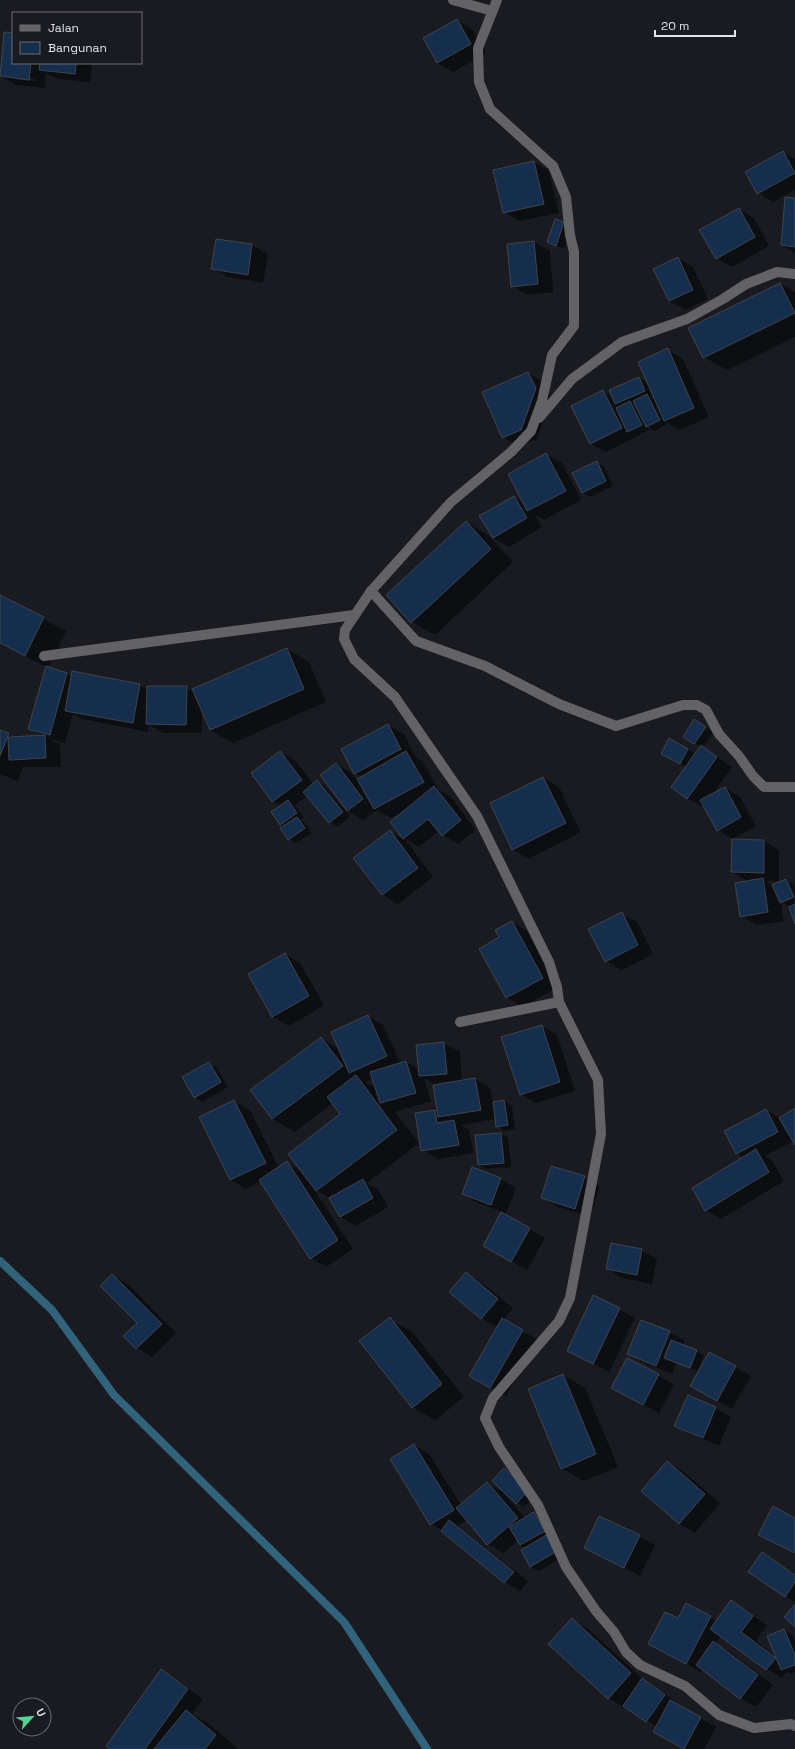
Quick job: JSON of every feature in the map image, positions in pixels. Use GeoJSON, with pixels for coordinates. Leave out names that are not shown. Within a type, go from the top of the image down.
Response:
{"type":"FeatureCollection","features":[{"type":"Feature","properties":{"kind":"street"},"geometry":{"type":"LineString","coordinates":[[453,0],[492,11]]}},
{"type":"Feature","properties":{"kind":"street"},"geometry":{"type":"LineString","coordinates":[[497,0],[478,48],[479,82],[483,96],[490,109],[553,166],[566,197],[570,235],[574,252],[574,326],[552,355],[542,401],[531,431],[511,452],[451,502],[371,591],[344,632],[346,643],[354,659],[395,697],[477,816],[549,962],[557,987],[559,1002],[598,1080],[601,1134],[570,1298],[559,1322],[493,1398],[485,1418],[499,1447],[538,1505],[566,1567],[596,1611],[614,1632],[626,1652],[640,1665],[685,1686],[720,1715],[754,1728],[790,1724],[795,1726]]}},
{"type":"Feature","properties":{"kind":"street"},"geometry":{"type":"LineString","coordinates":[[535,423],[572,379],[622,342],[687,319],[746,284],[777,272],[795,274]]}},
{"type":"Feature","properties":{"kind":"street"},"geometry":{"type":"LineString","coordinates":[[371,591],[416,641],[485,666],[559,704],[616,726],[684,705],[697,705],[706,710],[719,734],[739,756],[753,776],[764,787],[795,788]]}},
{"type":"Feature","properties":{"kind":"street"},"geometry":{"type":"LineString","coordinates":[[44,656],[354,615]]}},
{"type":"Feature","properties":{"kind":"street"},"geometry":{"type":"LineString","coordinates":[[460,1022],[559,1002]]}},
{"type":"Feature","properties":{"kind":"building"},"geometry":{"type":"Polygon","coordinates":[[[457,19],[471,44],[437,63],[423,38],[457,19]]]}},
{"type":"Feature","properties":{"kind":"building"},"geometry":{"type":"Polygon","coordinates":[[[4,32],[12,33],[12,64],[31,64],[29,80],[0,76],[4,32]]]}},
{"type":"Feature","properties":{"kind":"building"},"geometry":{"type":"Polygon","coordinates":[[[40,64],[76,64],[75,74],[39,70],[40,64]]]}},
{"type":"Feature","properties":{"kind":"building"},"geometry":{"type":"Polygon","coordinates":[[[783,151],[795,173],[757,194],[745,172],[783,151]]]}},
{"type":"Feature","properties":{"kind":"building"},"geometry":{"type":"Polygon","coordinates":[[[534,161],[544,204],[503,213],[493,170],[534,161]]]}},
{"type":"Feature","properties":{"kind":"building"},"geometry":{"type":"Polygon","coordinates":[[[785,197],[795,198],[795,247],[781,245],[785,197]]]}},
{"type":"Feature","properties":{"kind":"building"},"geometry":{"type":"Polygon","coordinates":[[[739,208],[755,237],[716,259],[699,230],[739,208]]]}},
{"type":"Feature","properties":{"kind":"building"},"geometry":{"type":"Polygon","coordinates":[[[555,219],[564,222],[556,246],[547,242],[555,219]]]}},
{"type":"Feature","properties":{"kind":"building"},"geometry":{"type":"Polygon","coordinates":[[[216,239],[252,244],[248,275],[211,269],[216,239]]]}},
{"type":"Feature","properties":{"kind":"building"},"geometry":{"type":"Polygon","coordinates":[[[534,241],[538,284],[511,287],[507,244],[534,241]]]}},
{"type":"Feature","properties":{"kind":"building"},"geometry":{"type":"Polygon","coordinates":[[[678,257],[693,290],[669,301],[653,269],[678,257]]]}},
{"type":"Feature","properties":{"kind":"building"},"geometry":{"type":"Polygon","coordinates":[[[780,283],[795,313],[703,358],[688,328],[780,283]]]}},
{"type":"Feature","properties":{"kind":"building"},"geometry":{"type":"Polygon","coordinates":[[[668,348],[694,408],[664,421],[638,362],[668,348]]]}},
{"type":"Feature","properties":{"kind":"building"},"geometry":{"type":"Polygon","coordinates":[[[528,372],[536,388],[521,430],[502,438],[482,392],[528,372]]]}},
{"type":"Feature","properties":{"kind":"building"},"geometry":{"type":"Polygon","coordinates":[[[639,377],[645,391],[615,404],[609,390],[639,377]]]}},
{"type":"Feature","properties":{"kind":"building"},"geometry":{"type":"Polygon","coordinates":[[[603,390],[622,428],[590,444],[571,406],[603,390]]]}},
{"type":"Feature","properties":{"kind":"building"},"geometry":{"type":"Polygon","coordinates":[[[647,394],[660,420],[646,427],[633,401],[647,394]]]}},
{"type":"Feature","properties":{"kind":"building"},"geometry":{"type":"Polygon","coordinates":[[[630,401],[642,425],[627,432],[616,408],[630,401]]]}},
{"type":"Feature","properties":{"kind":"building"},"geometry":{"type":"Polygon","coordinates":[[[546,453],[566,491],[527,511],[508,474],[546,453]]]}},
{"type":"Feature","properties":{"kind":"building"},"geometry":{"type":"Polygon","coordinates":[[[597,461],[606,481],[582,493],[572,473],[597,461]]]}},
{"type":"Feature","properties":{"kind":"building"},"geometry":{"type":"Polygon","coordinates":[[[514,496],[527,518],[493,538],[479,516],[514,496]]]}},
{"type":"Feature","properties":{"kind":"building"},"geometry":{"type":"Polygon","coordinates":[[[466,521],[491,549],[411,623],[386,595],[466,521]]]}},
{"type":"Feature","properties":{"kind":"building"},"geometry":{"type":"Polygon","coordinates":[[[0,595],[44,617],[25,656],[0,643],[0,595]]]}},
{"type":"Feature","properties":{"kind":"building"},"geometry":{"type":"Polygon","coordinates":[[[287,648],[304,689],[210,730],[192,689],[287,648]]]}},
{"type":"Feature","properties":{"kind":"building"},"geometry":{"type":"Polygon","coordinates":[[[46,666],[67,673],[50,735],[28,729],[46,666]]]}},
{"type":"Feature","properties":{"kind":"building"},"geometry":{"type":"Polygon","coordinates":[[[72,671],[140,684],[133,723],[65,711],[72,671]]]}},
{"type":"Feature","properties":{"kind":"building"},"geometry":{"type":"Polygon","coordinates":[[[147,686],[187,686],[186,725],[146,724],[147,686]]]}},
{"type":"Feature","properties":{"kind":"building"},"geometry":{"type":"Polygon","coordinates":[[[694,719],[706,727],[694,744],[683,737],[694,719]]]}},
{"type":"Feature","properties":{"kind":"building"},"geometry":{"type":"Polygon","coordinates":[[[388,724],[401,749],[354,774],[341,749],[388,724]]]}},
{"type":"Feature","properties":{"kind":"building"},"geometry":{"type":"Polygon","coordinates":[[[0,730],[9,733],[0,756],[0,730]]]}},
{"type":"Feature","properties":{"kind":"building"},"geometry":{"type":"Polygon","coordinates":[[[45,735],[46,758],[9,760],[8,737],[45,735]]]}},
{"type":"Feature","properties":{"kind":"building"},"geometry":{"type":"Polygon","coordinates":[[[669,738],[688,749],[680,764],[661,754],[669,738]]]}},
{"type":"Feature","properties":{"kind":"building"},"geometry":{"type":"Polygon","coordinates":[[[701,745],[717,757],[687,799],[671,787],[701,745]]]}},
{"type":"Feature","properties":{"kind":"building"},"geometry":{"type":"Polygon","coordinates":[[[280,751],[302,780],[272,802],[251,773],[280,751]]]}},
{"type":"Feature","properties":{"kind":"building"},"geometry":{"type":"Polygon","coordinates":[[[406,751],[424,782],[374,809],[357,779],[406,751]]]}},
{"type":"Feature","properties":{"kind":"building"},"geometry":{"type":"Polygon","coordinates":[[[336,763],[363,799],[347,811],[320,775],[336,763]]]}},
{"type":"Feature","properties":{"kind":"building"},"geometry":{"type":"Polygon","coordinates":[[[543,777],[566,823],[512,850],[490,803],[543,777]]]}},
{"type":"Feature","properties":{"kind":"building"},"geometry":{"type":"Polygon","coordinates":[[[317,780],[343,812],[329,823],[303,792],[317,780]]]}},
{"type":"Feature","properties":{"kind":"building"},"geometry":{"type":"Polygon","coordinates":[[[434,786],[461,820],[442,836],[428,819],[403,839],[390,822],[434,786]]]}},
{"type":"Feature","properties":{"kind":"building"},"geometry":{"type":"Polygon","coordinates":[[[725,787],[741,817],[717,831],[700,800],[725,787]]]}},
{"type":"Feature","properties":{"kind":"building"},"geometry":{"type":"Polygon","coordinates":[[[288,800],[297,813],[280,825],[271,812],[288,800]]]}},
{"type":"Feature","properties":{"kind":"building"},"geometry":{"type":"Polygon","coordinates":[[[297,817],[305,828],[288,840],[280,828],[297,817]]]}},
{"type":"Feature","properties":{"kind":"building"},"geometry":{"type":"Polygon","coordinates":[[[390,830],[418,868],[382,895],[353,858],[390,830]]]}},
{"type":"Feature","properties":{"kind":"building"},"geometry":{"type":"Polygon","coordinates":[[[732,839],[764,840],[764,873],[731,872],[732,839]]]}},
{"type":"Feature","properties":{"kind":"building"},"geometry":{"type":"Polygon","coordinates":[[[763,878],[768,912],[740,917],[735,883],[763,878]]]}},
{"type":"Feature","properties":{"kind":"building"},"geometry":{"type":"Polygon","coordinates":[[[786,879],[794,897],[780,903],[772,885],[786,879]]]}},
{"type":"Feature","properties":{"kind":"building"},"geometry":{"type":"Polygon","coordinates":[[[795,904],[795,924],[789,907],[795,904]]]}},
{"type":"Feature","properties":{"kind":"building"},"geometry":{"type":"Polygon","coordinates":[[[622,912],[638,945],[605,962],[588,929],[622,912]]]}},
{"type":"Feature","properties":{"kind":"building"},"geometry":{"type":"Polygon","coordinates":[[[512,921],[543,978],[506,998],[479,949],[499,937],[495,930],[512,921]]]}},
{"type":"Feature","properties":{"kind":"building"},"geometry":{"type":"Polygon","coordinates":[[[285,953],[309,996],[272,1017],[248,974],[285,953]]]}},
{"type":"Feature","properties":{"kind":"building"},"geometry":{"type":"Polygon","coordinates":[[[368,1015],[387,1056],[349,1073],[331,1032],[368,1015]]]}},
{"type":"Feature","properties":{"kind":"building"},"geometry":{"type":"Polygon","coordinates":[[[542,1025],[560,1082],[520,1095],[501,1037],[542,1025]]]}},
{"type":"Feature","properties":{"kind":"building"},"geometry":{"type":"Polygon","coordinates":[[[321,1037],[343,1066],[272,1119],[250,1090],[321,1037]]]}},
{"type":"Feature","properties":{"kind":"building"},"geometry":{"type":"Polygon","coordinates":[[[444,1042],[447,1074],[419,1076],[416,1045],[444,1042]]]}},
{"type":"Feature","properties":{"kind":"building"},"geometry":{"type":"Polygon","coordinates":[[[406,1061],[416,1093],[380,1103],[370,1072],[406,1061]]]}},
{"type":"Feature","properties":{"kind":"building"},"geometry":{"type":"Polygon","coordinates":[[[209,1062],[221,1082],[194,1098],[182,1077],[209,1062]]]}},
{"type":"Feature","properties":{"kind":"building"},"geometry":{"type":"Polygon","coordinates":[[[356,1075],[397,1130],[316,1191],[288,1154],[340,1114],[327,1097],[356,1075]]]}},
{"type":"Feature","properties":{"kind":"building"},"geometry":{"type":"Polygon","coordinates":[[[475,1078],[481,1110],[438,1117],[433,1085],[475,1078]]]}},
{"type":"Feature","properties":{"kind":"building"},"geometry":{"type":"Polygon","coordinates":[[[234,1100],[266,1163],[230,1180],[199,1117],[234,1100]]]}},
{"type":"Feature","properties":{"kind":"building"},"geometry":{"type":"Polygon","coordinates":[[[504,1100],[508,1125],[496,1127],[493,1102],[504,1100]]]}},
{"type":"Feature","properties":{"kind":"building"},"geometry":{"type":"Polygon","coordinates":[[[795,1108],[795,1145],[779,1118],[795,1108]]]}},
{"type":"Feature","properties":{"kind":"building"},"geometry":{"type":"Polygon","coordinates":[[[766,1109],[778,1132],[736,1154],[724,1131],[766,1109]]]}},
{"type":"Feature","properties":{"kind":"building"},"geometry":{"type":"Polygon","coordinates":[[[435,1110],[437,1123],[454,1120],[459,1145],[421,1151],[415,1113],[435,1110]]]}},
{"type":"Feature","properties":{"kind":"building"},"geometry":{"type":"Polygon","coordinates":[[[501,1133],[504,1163],[478,1165],[475,1135],[501,1133]]]}},
{"type":"Feature","properties":{"kind":"building"},"geometry":{"type":"Polygon","coordinates":[[[756,1149],[769,1172],[705,1211],[692,1188],[756,1149]]]}},
{"type":"Feature","properties":{"kind":"building"},"geometry":{"type":"Polygon","coordinates":[[[287,1161],[338,1240],[310,1259],[259,1180],[287,1161]]]}},
{"type":"Feature","properties":{"kind":"building"},"geometry":{"type":"Polygon","coordinates":[[[551,1166],[585,1176],[575,1209],[541,1198],[551,1166]]]}},
{"type":"Feature","properties":{"kind":"building"},"geometry":{"type":"Polygon","coordinates":[[[472,1167],[501,1178],[491,1205],[462,1194],[472,1167]]]}},
{"type":"Feature","properties":{"kind":"building"},"geometry":{"type":"Polygon","coordinates":[[[363,1179],[373,1198],[340,1217],[329,1198],[363,1179]]]}},
{"type":"Feature","properties":{"kind":"building"},"geometry":{"type":"Polygon","coordinates":[[[501,1212],[530,1228],[511,1262],[483,1246],[501,1212]]]}},
{"type":"Feature","properties":{"kind":"building"},"geometry":{"type":"Polygon","coordinates":[[[611,1243],[642,1249],[637,1275],[606,1269],[611,1243]]]}},
{"type":"Feature","properties":{"kind":"building"},"geometry":{"type":"Polygon","coordinates":[[[466,1272],[498,1299],[481,1319],[449,1292],[466,1272]]]}},
{"type":"Feature","properties":{"kind":"building"},"geometry":{"type":"Polygon","coordinates":[[[112,1274],[162,1324],[136,1349],[123,1336],[137,1323],[100,1286],[112,1274]]]}},
{"type":"Feature","properties":{"kind":"building"},"geometry":{"type":"Polygon","coordinates":[[[593,1295],[620,1308],[593,1364],[567,1351],[593,1295]]]}},
{"type":"Feature","properties":{"kind":"building"},"geometry":{"type":"Polygon","coordinates":[[[390,1317],[442,1384],[412,1408],[359,1341],[390,1317]]]}},
{"type":"Feature","properties":{"kind":"building"},"geometry":{"type":"Polygon","coordinates":[[[502,1318],[523,1330],[490,1388],[469,1376],[502,1318]]]}},
{"type":"Feature","properties":{"kind":"building"},"geometry":{"type":"Polygon","coordinates":[[[641,1320],[670,1331],[656,1366],[627,1354],[641,1320]]]}},
{"type":"Feature","properties":{"kind":"building"},"geometry":{"type":"Polygon","coordinates":[[[671,1340],[697,1350],[690,1368],[664,1358],[671,1340]]]}},
{"type":"Feature","properties":{"kind":"building"},"geometry":{"type":"Polygon","coordinates":[[[709,1352],[736,1366],[717,1401],[690,1386],[709,1352]]]}},
{"type":"Feature","properties":{"kind":"building"},"geometry":{"type":"Polygon","coordinates":[[[627,1358],[659,1374],[643,1405],[611,1388],[627,1358]]]}},
{"type":"Feature","properties":{"kind":"building"},"geometry":{"type":"Polygon","coordinates":[[[563,1374],[596,1454],[561,1469],[528,1389],[563,1374]]]}},
{"type":"Feature","properties":{"kind":"building"},"geometry":{"type":"Polygon","coordinates":[[[688,1395],[716,1407],[703,1438],[674,1426],[688,1395]]]}},
{"type":"Feature","properties":{"kind":"building"},"geometry":{"type":"Polygon","coordinates":[[[414,1444],[454,1510],[430,1525],[390,1459],[414,1444]]]}},
{"type":"Feature","properties":{"kind":"building"},"geometry":{"type":"Polygon","coordinates":[[[667,1461],[705,1494],[679,1524],[641,1491],[667,1461]]]}},
{"type":"Feature","properties":{"kind":"building"},"geometry":{"type":"Polygon","coordinates":[[[504,1468],[528,1491],[516,1504],[492,1481],[504,1468]]]}},
{"type":"Feature","properties":{"kind":"building"},"geometry":{"type":"Polygon","coordinates":[[[487,1482],[518,1518],[487,1545],[456,1508],[487,1482]]]}},
{"type":"Feature","properties":{"kind":"building"},"geometry":{"type":"Polygon","coordinates":[[[773,1506],[795,1518],[795,1553],[758,1535],[773,1506]]]}},
{"type":"Feature","properties":{"kind":"building"},"geometry":{"type":"Polygon","coordinates":[[[534,1512],[545,1531],[520,1545],[509,1527],[534,1512]]]}},
{"type":"Feature","properties":{"kind":"building"},"geometry":{"type":"Polygon","coordinates":[[[599,1516],[640,1535],[624,1568],[584,1548],[599,1516]]]}},
{"type":"Feature","properties":{"kind":"building"},"geometry":{"type":"Polygon","coordinates":[[[449,1520],[514,1572],[504,1583],[441,1531],[449,1520]]]}},
{"type":"Feature","properties":{"kind":"building"},"geometry":{"type":"Polygon","coordinates":[[[548,1534],[557,1551],[530,1567],[521,1550],[548,1534]]]}},
{"type":"Feature","properties":{"kind":"building"},"geometry":{"type":"Polygon","coordinates":[[[762,1552],[795,1575],[795,1582],[785,1597],[748,1572],[762,1552]]]}},
{"type":"Feature","properties":{"kind":"building"},"geometry":{"type":"Polygon","coordinates":[[[731,1600],[753,1616],[741,1632],[776,1658],[766,1670],[710,1629],[731,1600]]]}},
{"type":"Feature","properties":{"kind":"building"},"geometry":{"type":"Polygon","coordinates":[[[686,1603],[711,1616],[686,1664],[648,1644],[665,1612],[678,1618],[686,1603]]]}},
{"type":"Feature","properties":{"kind":"building"},"geometry":{"type":"Polygon","coordinates":[[[795,1604],[795,1627],[784,1617],[795,1604]]]}},
{"type":"Feature","properties":{"kind":"building"},"geometry":{"type":"Polygon","coordinates":[[[572,1618],[631,1673],[608,1699],[548,1644],[572,1618]]]}},
{"type":"Feature","properties":{"kind":"building"},"geometry":{"type":"Polygon","coordinates":[[[784,1629],[795,1655],[795,1665],[781,1670],[767,1636],[784,1629]]]}},
{"type":"Feature","properties":{"kind":"building"},"geometry":{"type":"Polygon","coordinates":[[[713,1641],[758,1675],[740,1699],[696,1665],[713,1641]]]}},
{"type":"Feature","properties":{"kind":"building"},"geometry":{"type":"Polygon","coordinates":[[[161,1669],[188,1689],[145,1749],[110,1749],[106,1746],[161,1669]]]}},
{"type":"Feature","properties":{"kind":"building"},"geometry":{"type":"Polygon","coordinates":[[[642,1678],[665,1695],[646,1722],[623,1706],[642,1678]]]}},
{"type":"Feature","properties":{"kind":"building"},"geometry":{"type":"Polygon","coordinates":[[[670,1700],[701,1717],[684,1749],[653,1732],[670,1700]]]}},
{"type":"Feature","properties":{"kind":"building"},"geometry":{"type":"Polygon","coordinates":[[[186,1710],[216,1735],[205,1749],[154,1749],[186,1710]]]}},
{"type":"Feature","properties":{"kind":"waterway"},"geometry":{"type":"LineString","coordinates":[[0,1261],[52,1310],[114,1395],[344,1622],[427,1749]]}}]}
